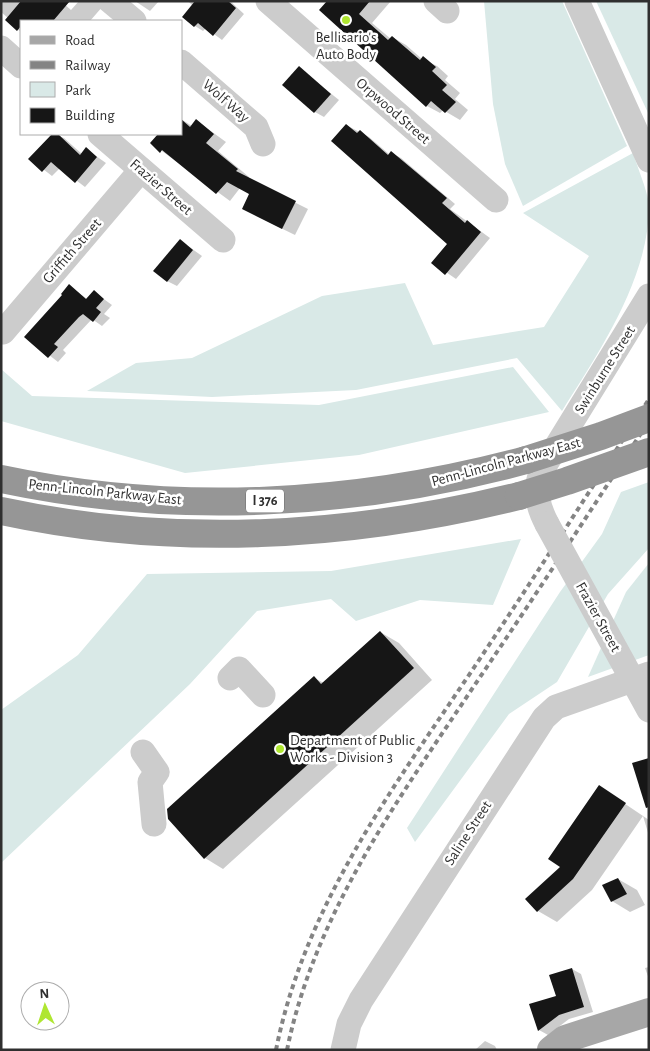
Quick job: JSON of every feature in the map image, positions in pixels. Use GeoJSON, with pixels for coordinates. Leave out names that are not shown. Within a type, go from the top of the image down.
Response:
{"type":"FeatureCollection","features":[{"type":"Feature","properties":{"kind":"highway","name":"Penn-Lincoln Parkway East"},"geometry":{"type":"LineString","coordinates":[[1,479],[115,496],[206,502],[297,500],[388,490],[480,472],[582,443],[649,418]]}},
{"type":"Feature","properties":{"kind":"highway","name":"I 376"},"geometry":{"type":"LineString","coordinates":[[1,511],[112,528],[206,534],[308,531],[392,522],[519,496],[649,452]]}},
{"type":"Feature","properties":{"kind":"main road"},"geometry":{"type":"LineString","coordinates":[[550,1050],[565,1040],[649,1012]]}},
{"type":"Feature","properties":{"kind":"street"},"geometry":{"type":"LineString","coordinates":[[110,1],[133,20]]}},
{"type":"Feature","properties":{"kind":"street","name":"Orpwood Street"},"geometry":{"type":"LineString","coordinates":[[268,1],[496,200]]}},
{"type":"Feature","properties":{"kind":"street"},"geometry":{"type":"LineString","coordinates":[[577,1],[649,160]]}},
{"type":"Feature","properties":{"kind":"street"},"geometry":{"type":"LineString","coordinates":[[1,48],[20,65]]}},
{"type":"Feature","properties":{"kind":"street","name":"Wolf Way"},"geometry":{"type":"LineString","coordinates":[[182,63],[256,127],[263,144]]}},
{"type":"Feature","properties":{"kind":"street","name":"Frazier Street"},"geometry":{"type":"LineString","coordinates":[[101,135],[223,240]]}},
{"type":"Feature","properties":{"kind":"street","name":"Griffith Street"},"geometry":{"type":"LineString","coordinates":[[2,332],[141,170]]}},
{"type":"Feature","properties":{"kind":"street","name":"Swinburne Street"},"geometry":{"type":"LineString","coordinates":[[547,524],[538,502],[538,480],[542,470],[622,344],[649,296]]}},
{"type":"Feature","properties":{"kind":"street","name":"Frazier Street"},"geometry":{"type":"LineString","coordinates":[[547,524],[649,710]]}},
{"type":"Feature","properties":{"kind":"street"},"geometry":{"type":"LineString","coordinates":[[230,678],[239,669],[263,695]]}},
{"type":"Feature","properties":{"kind":"street","name":"Saline Street"},"geometry":{"type":"LineString","coordinates":[[343,1050],[349,1024],[361,1000],[544,718],[556,708],[649,674]]}},
{"type":"Feature","properties":{"kind":"street"},"geometry":{"type":"LineString","coordinates":[[143,752],[157,772],[150,782],[154,824]]}},
{"type":"Feature","properties":{"kind":"green space"},"geometry":{"type":"Polygon","coordinates":[[[484,1],[562,1],[627,146],[523,206],[505,164],[493,104],[484,1]]]}},
{"type":"Feature","properties":{"kind":"green space"},"geometry":{"type":"Polygon","coordinates":[[[596,1],[649,1],[649,115],[596,1]]]}},
{"type":"Feature","properties":{"kind":"green space"},"geometry":{"type":"Polygon","coordinates":[[[633,153],[649,204],[647,231],[641,259],[620,313],[562,411],[517,358],[356,390],[212,397],[87,391],[136,363],[192,358],[322,296],[405,283],[433,345],[544,327],[589,256],[523,213],[633,153]]]}},
{"type":"Feature","properties":{"kind":"green space"},"geometry":{"type":"Polygon","coordinates":[[[513,367],[549,412],[359,455],[185,473],[1,421],[1,369],[32,396],[319,405],[513,367]]]}},
{"type":"Feature","properties":{"kind":"green space"},"geometry":{"type":"Polygon","coordinates":[[[649,482],[649,548],[608,594],[557,682],[509,714],[415,842],[407,828],[560,592],[602,534],[621,492],[649,482]]]}},
{"type":"Feature","properties":{"kind":"green space"},"geometry":{"type":"Polygon","coordinates":[[[521,539],[493,605],[420,600],[356,621],[331,599],[257,611],[190,684],[1,863],[1,710],[78,655],[147,574],[331,571],[521,539]]]}},
{"type":"Feature","properties":{"kind":"green space"},"geometry":{"type":"Polygon","coordinates":[[[649,563],[649,655],[588,677],[626,592],[649,563]]]}},
{"type":"Feature","properties":{"kind":"building"},"geometry":{"type":"Polygon","coordinates":[[[21,1],[70,1],[54,20],[20,20],[20,27],[17,31],[5,20],[21,1]]]}},
{"type":"Feature","properties":{"kind":"building"},"geometry":{"type":"Polygon","coordinates":[[[195,1],[228,1],[236,8],[213,36],[198,23],[194,27],[182,17],[195,1]]]}},
{"type":"Feature","properties":{"kind":"building"},"geometry":{"type":"Polygon","coordinates":[[[327,1],[370,1],[359,14],[388,40],[392,36],[420,60],[423,56],[436,67],[432,71],[447,85],[442,90],[456,102],[445,113],[431,101],[426,107],[319,10],[327,1]]]}},
{"type":"Feature","properties":{"kind":"building"},"geometry":{"type":"Polygon","coordinates":[[[299,66],[331,94],[314,113],[282,85],[299,66]]]}},
{"type":"Feature","properties":{"kind":"building"},"geometry":{"type":"Polygon","coordinates":[[[196,119],[214,134],[206,143],[238,169],[236,171],[296,201],[282,229],[242,209],[249,194],[227,182],[216,194],[162,150],[160,153],[150,143],[157,135],[182,135],[182,120],[190,127],[196,119]]]}},
{"type":"Feature","properties":{"kind":"building"},"geometry":{"type":"Polygon","coordinates":[[[346,124],[357,133],[360,130],[388,155],[391,151],[447,198],[442,203],[465,223],[467,220],[481,232],[445,275],[431,263],[447,244],[331,141],[346,124]]]}},
{"type":"Feature","properties":{"kind":"building"},"geometry":{"type":"Polygon","coordinates":[[[51,135],[59,135],[80,155],[86,147],[97,157],[75,183],[51,162],[42,172],[28,159],[51,135]]]}},
{"type":"Feature","properties":{"kind":"building"},"geometry":{"type":"Polygon","coordinates":[[[180,239],[193,250],[167,282],[153,271],[180,239]]]}},
{"type":"Feature","properties":{"kind":"building"},"geometry":{"type":"Polygon","coordinates":[[[69,284],[86,299],[94,290],[104,299],[96,308],[101,312],[93,322],[83,314],[79,317],[54,344],[58,347],[48,358],[24,337],[62,295],[69,284]]]}},
{"type":"Feature","properties":{"kind":"building","name":"Department of Public Works - Division 3"},"geometry":{"type":"Polygon","coordinates":[[[380,631],[414,668],[204,859],[168,819],[167,809],[314,676],[321,684],[380,631]]]}},
{"type":"Feature","properties":{"kind":"building"},"geometry":{"type":"Polygon","coordinates":[[[649,758],[649,807],[646,808],[632,763],[649,758]]]}},
{"type":"Feature","properties":{"kind":"building"},"geometry":{"type":"Polygon","coordinates":[[[599,785],[626,803],[573,879],[537,912],[525,899],[560,867],[548,859],[599,785]]]}},
{"type":"Feature","properties":{"kind":"building"},"geometry":{"type":"Polygon","coordinates":[[[618,878],[627,894],[611,902],[602,885],[618,878]]]}},
{"type":"Feature","properties":{"kind":"building"},"geometry":{"type":"Polygon","coordinates":[[[572,968],[584,1007],[559,1015],[538,1031],[529,1004],[556,996],[549,975],[572,968]]]}},
{"type":"Feature","properties":{"kind":"railway"},"geometry":{"type":"LineString","coordinates":[[276,1050],[290,997],[308,945],[330,896],[356,849],[384,802],[519,600],[649,399]]}},
{"type":"Feature","properties":{"kind":"railway"},"geometry":{"type":"LineString","coordinates":[[287,1050],[300,1000],[317,951],[362,859],[417,772],[649,421]]}},
{"type":"Feature","properties":{"kind":"place","name":"Bellisario's Auto Body"},"geometry":{"type":"Point","coordinates":[346,20]}},
{"type":"Feature","properties":{"kind":"place","name":"Department of Public Works - Division 3"},"geometry":{"type":"Point","coordinates":[280,749]}}]}
